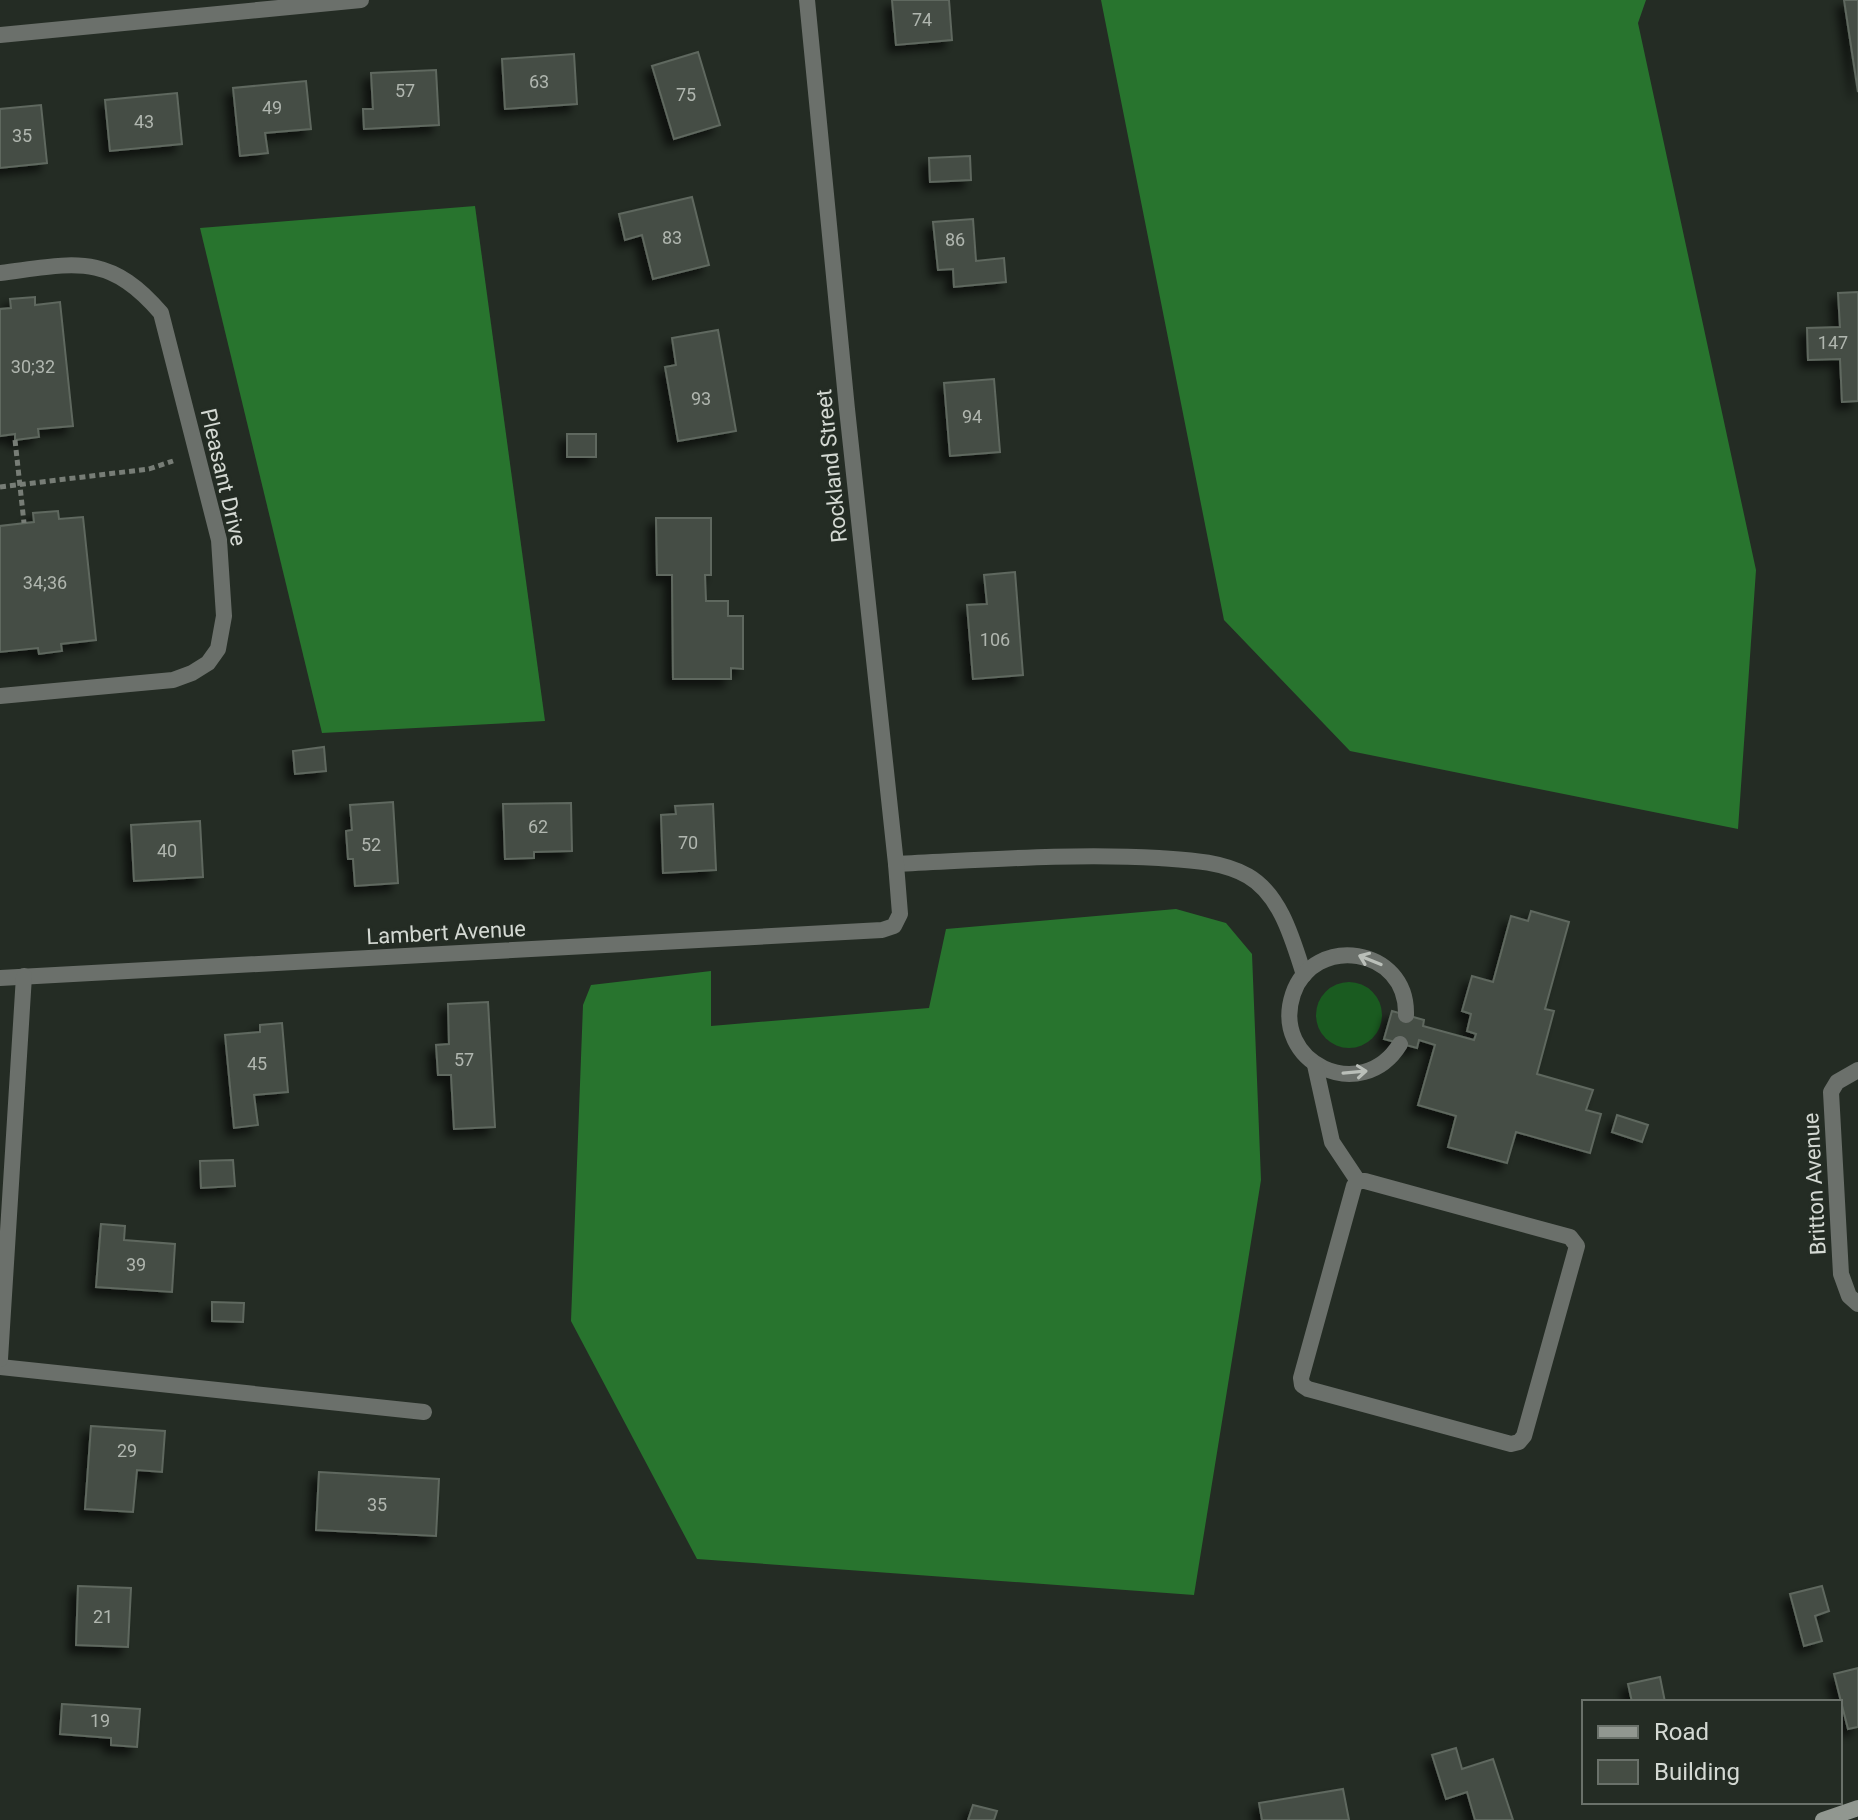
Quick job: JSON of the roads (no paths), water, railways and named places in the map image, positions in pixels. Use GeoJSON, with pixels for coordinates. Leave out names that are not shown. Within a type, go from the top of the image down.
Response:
{"type":"FeatureCollection","features":[{"type":"Feature","properties":{"kind":"main road"},"geometry":{"type":"LineString","coordinates":[[1823,1820],[1858,1808]]}},
{"type":"Feature","properties":{"kind":"street"},"geometry":{"type":"LineString","coordinates":[[0,35],[361,0]]}},
{"type":"Feature","properties":{"kind":"street","name":"Rockland Street"},"geometry":{"type":"LineString","coordinates":[[807,0],[896,864],[900,914],[894,926]]}},
{"type":"Feature","properties":{"kind":"street","name":"Pleasant Drive"},"geometry":{"type":"LineString","coordinates":[[0,273],[78,264],[116,274],[146,295],[161,313],[219,540],[223,632],[218,649],[208,663],[173,680],[0,696]]}},
{"type":"Feature","properties":{"kind":"street"},"geometry":{"type":"LineString","coordinates":[[896,864],[1094,854],[1213,863],[1248,876],[1266,891],[1287,927],[1304,975]]}},
{"type":"Feature","properties":{"kind":"street","name":"Lambert Avenue"},"geometry":{"type":"LineString","coordinates":[[0,978],[882,930],[894,926]]}},
{"type":"Feature","properties":{"kind":"street"},"geometry":{"type":"LineString","coordinates":[[1400,1044],[1392,1057],[1375,1069],[1355,1075],[1334,1073],[1315,1065],[1300,1050],[1291,1032],[1289,1011],[1294,991],[1304,975],[1319,963],[1337,956],[1356,955],[1374,960],[1390,970],[1401,985],[1406,1015]]}},
{"type":"Feature","properties":{"kind":"street"},"geometry":{"type":"LineString","coordinates":[[0,1359],[24,976]]}},
{"type":"Feature","properties":{"kind":"street"},"geometry":{"type":"LineString","coordinates":[[1315,1065],[1332,1142],[1358,1181]]}},
{"type":"Feature","properties":{"kind":"street","name":"Britton Avenue"},"geometry":{"type":"LineString","coordinates":[[1858,1070],[1837,1082],[1831,1092],[1841,1274],[1849,1296],[1858,1304]]}},
{"type":"Feature","properties":{"kind":"street"},"geometry":{"type":"LineString","coordinates":[[1358,1181],[1570,1237],[1576,1242],[1524,1436],[1519,1442],[1511,1444],[1302,1385],[1305,1363],[1354,1186],[1358,1181]]}},
{"type":"Feature","properties":{"kind":"street"},"geometry":{"type":"LineString","coordinates":[[0,1367],[424,1412]]}}]}
